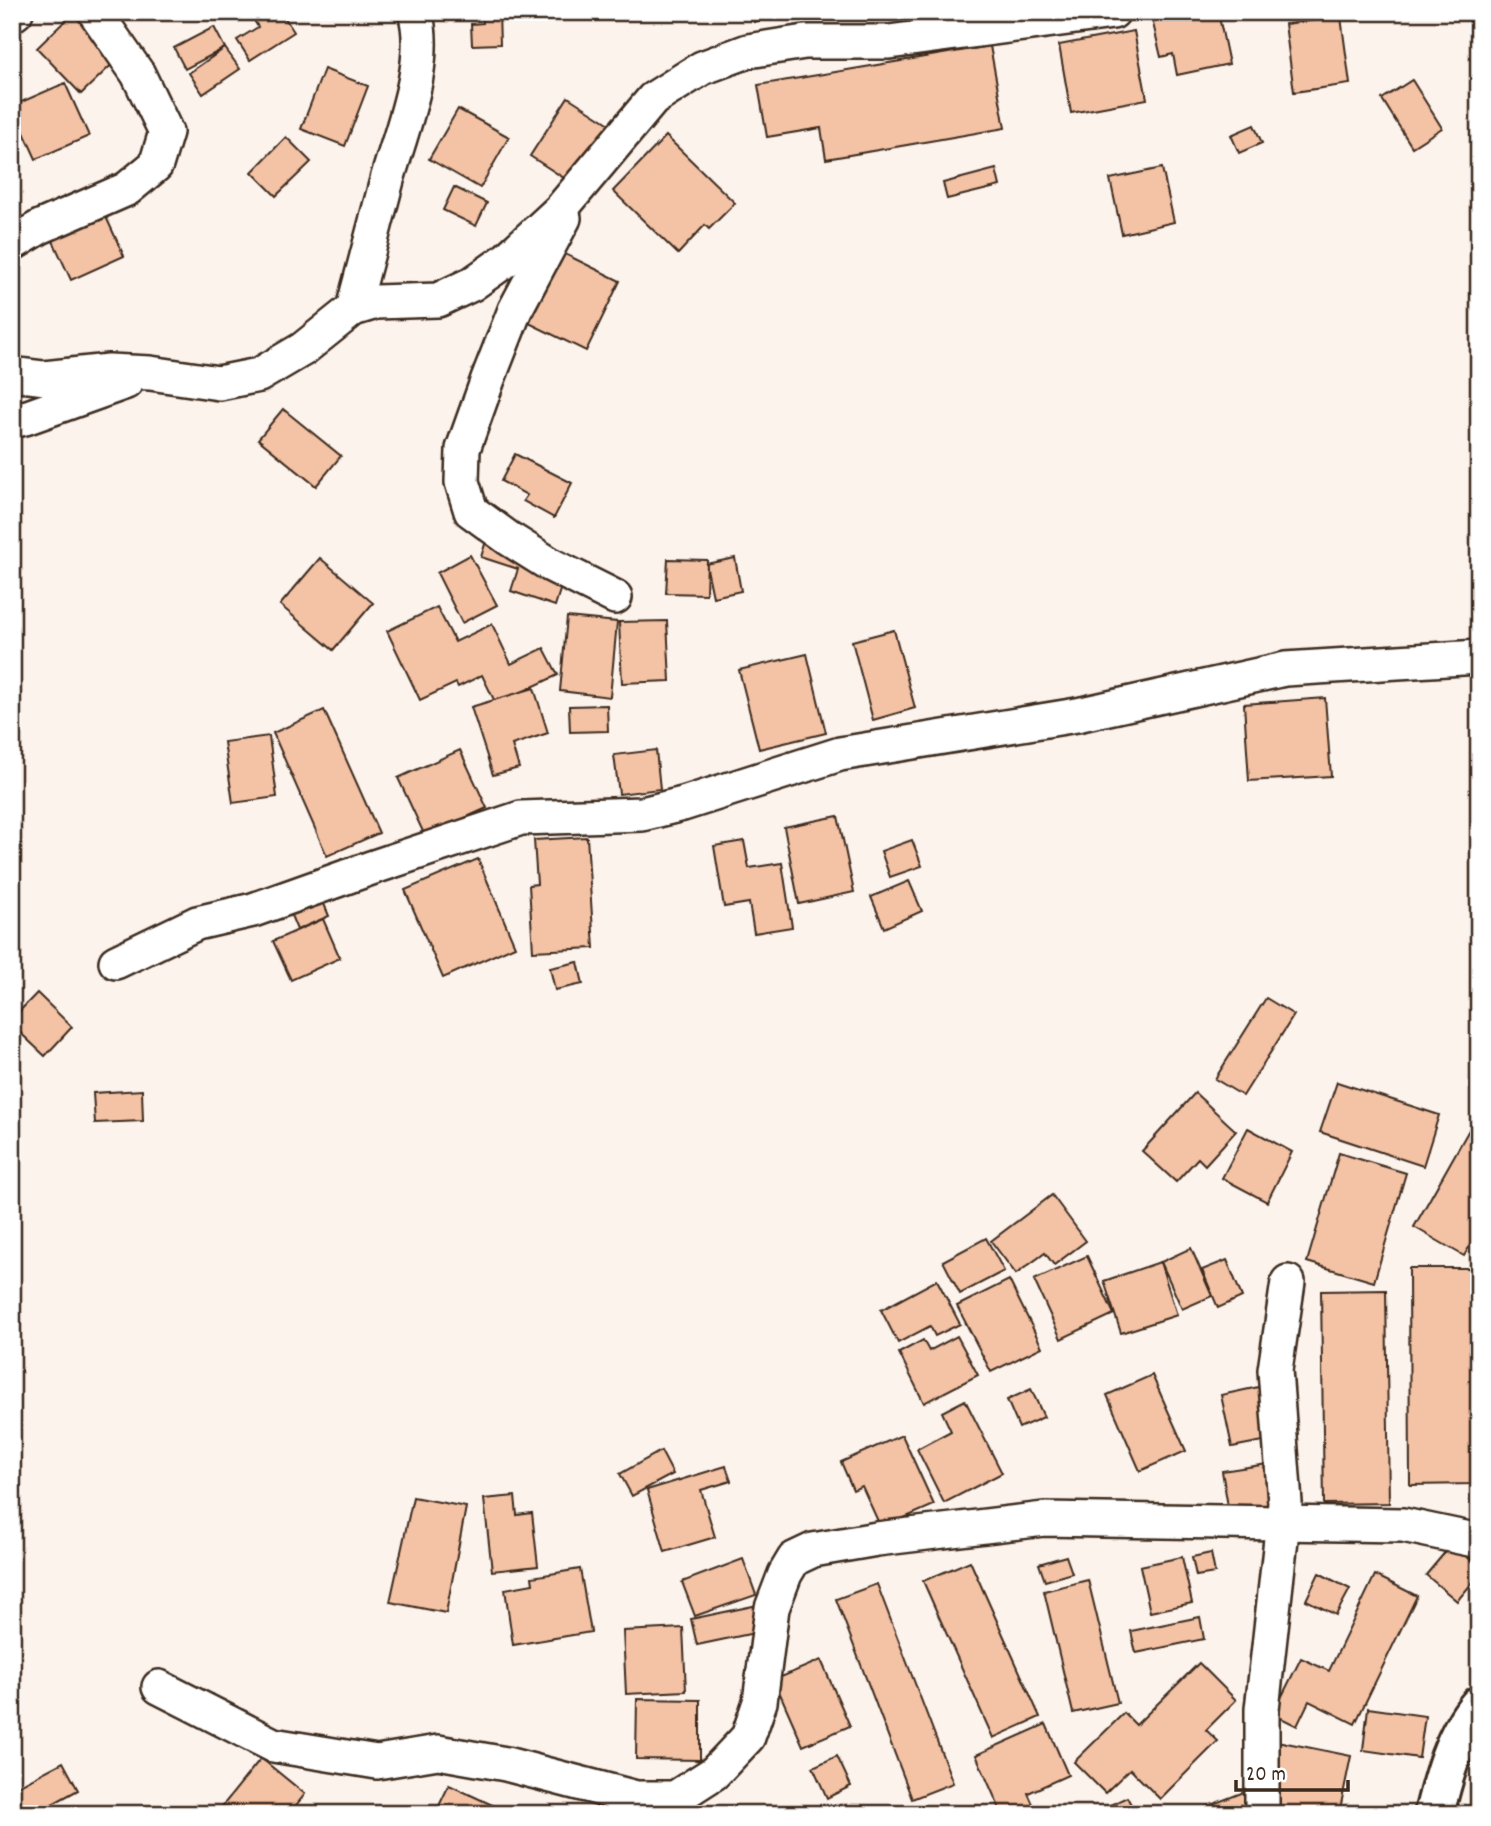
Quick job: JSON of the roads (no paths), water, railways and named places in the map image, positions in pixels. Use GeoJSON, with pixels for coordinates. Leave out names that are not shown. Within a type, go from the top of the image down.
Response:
{"type":"FeatureCollection","features":[{"type":"Feature","properties":{"kind":"main road"},"geometry":{"type":"LineString","coordinates":[[1434,1814],[1444,1774],[1470,1716],[1479,1706]]}},
{"type":"Feature","properties":{"kind":"street"},"geometry":{"type":"LineString","coordinates":[[12,244],[40,227],[127,189],[156,165],[166,132],[138,74],[94,12]]}},
{"type":"Feature","properties":{"kind":"street"},"geometry":{"type":"LineString","coordinates":[[353,309],[388,176],[409,111],[420,29],[415,12]]}},
{"type":"Feature","properties":{"kind":"street"},"geometry":{"type":"LineString","coordinates":[[12,374],[44,378],[108,370],[219,383],[259,374],[303,349],[353,309],[376,302],[438,300],[472,284],[506,260],[560,210],[653,99],[702,68],[748,51],[805,42],[889,42],[1113,12]]}},
{"type":"Feature","properties":{"kind":"street"},"geometry":{"type":"LineString","coordinates":[[583,183],[515,310],[463,449],[462,482],[471,511],[551,565],[615,597]]}},
{"type":"Feature","properties":{"kind":"street"},"geometry":{"type":"LineString","coordinates":[[12,421],[150,373]]}},
{"type":"Feature","properties":{"kind":"street"},"geometry":{"type":"LineString","coordinates":[[116,962],[197,923],[253,910],[521,818],[642,814],[684,804],[840,754],[1077,715],[1285,669],[1479,657]]}},
{"type":"Feature","properties":{"kind":"street"},"geometry":{"type":"LineString","coordinates":[[1264,1814],[1262,1709],[1285,1503],[1275,1370],[1288,1282]]}},
{"type":"Feature","properties":{"kind":"street"},"geometry":{"type":"LineString","coordinates":[[159,1687],[273,1745],[377,1762],[438,1752],[506,1764],[636,1798],[675,1798],[714,1773],[748,1737],[760,1702],[772,1608],[794,1559],[813,1550],[877,1539],[1044,1519],[1403,1525],[1479,1541]]}}]}
